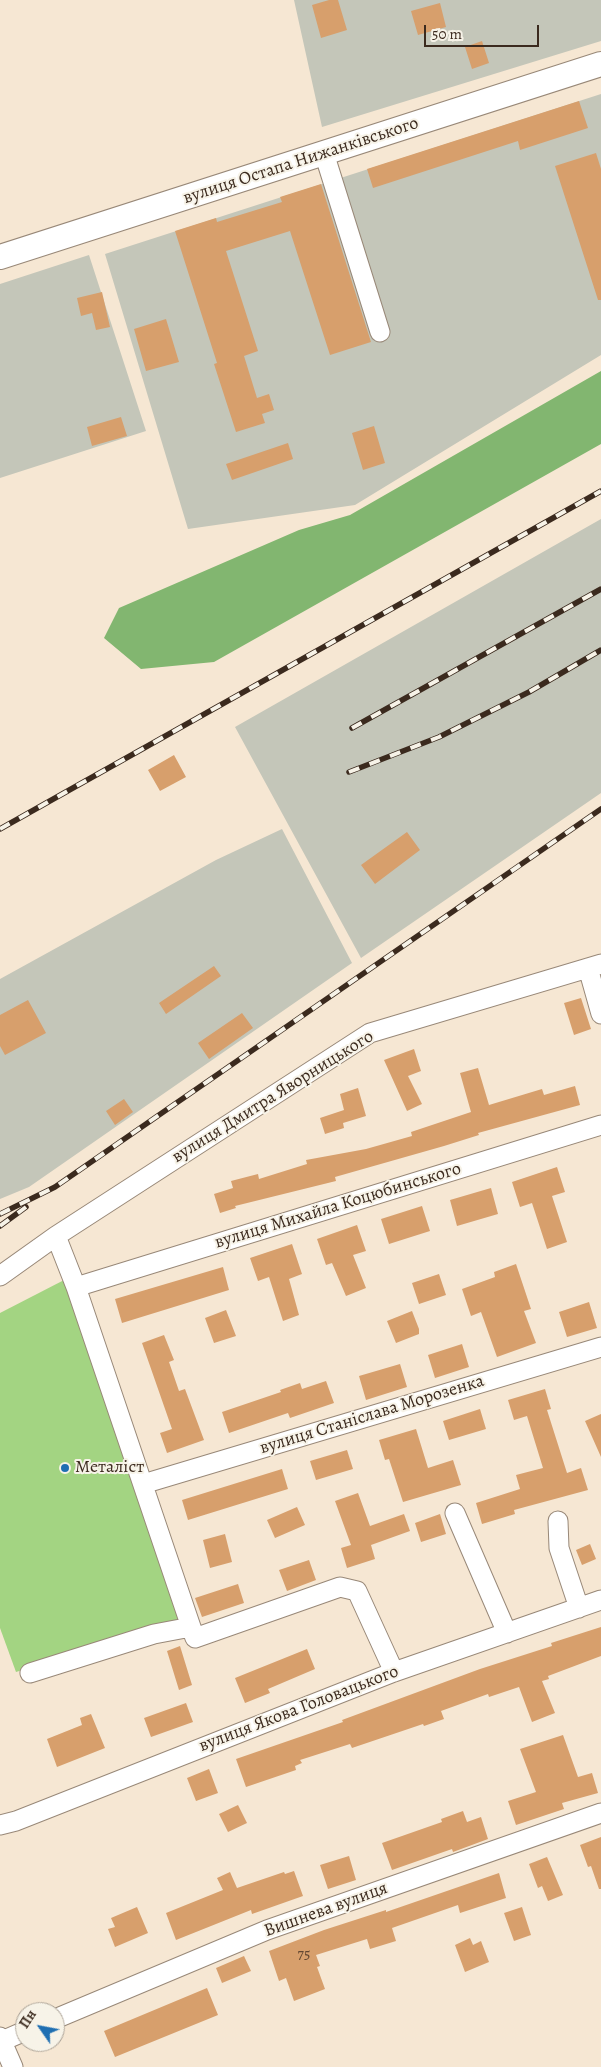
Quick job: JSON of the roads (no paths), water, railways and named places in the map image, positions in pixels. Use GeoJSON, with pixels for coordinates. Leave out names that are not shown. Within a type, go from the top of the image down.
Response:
{"type":"FeatureCollection","features":[{"type":"Feature","properties":{"kind":"main road","name":"вулиця Остапа Нижанківського"},"geometry":{"type":"LineString","coordinates":[[0,257],[601,64]]}},
{"type":"Feature","properties":{"kind":"street"},"geometry":{"type":"LineString","coordinates":[[324,153],[380,332]]}},
{"type":"Feature","properties":{"kind":"street"},"geometry":{"type":"LineString","coordinates":[[595,966],[601,1014]]}},
{"type":"Feature","properties":{"kind":"street","name":"вулиця Дмитра Яворницького"},"geometry":{"type":"LineString","coordinates":[[0,1276],[56,1236],[370,1033],[595,966]]}},
{"type":"Feature","properties":{"kind":"street","name":"вулиця Михайла Коцюбинського"},"geometry":{"type":"LineString","coordinates":[[76,1287],[601,1125]]}},
{"type":"Feature","properties":{"kind":"street"},"geometry":{"type":"LineString","coordinates":[[56,1236],[76,1287],[195,1638],[340,1587],[357,1591],[394,1672]]}},
{"type":"Feature","properties":{"kind":"street","name":"вулиця Станіслава Морозенка"},"geometry":{"type":"LineString","coordinates":[[143,1484],[601,1347]]}},
{"type":"Feature","properties":{"kind":"street"},"geometry":{"type":"LineString","coordinates":[[455,1514],[507,1633]]}},
{"type":"Feature","properties":{"kind":"street"},"geometry":{"type":"LineString","coordinates":[[558,1521],[559,1548],[579,1608]]}},
{"type":"Feature","properties":{"kind":"street","name":"вулиця Якова Головацького"},"geometry":{"type":"LineString","coordinates":[[0,1825],[16,1821],[394,1672],[601,1600]]}},
{"type":"Feature","properties":{"kind":"street"},"geometry":{"type":"LineString","coordinates":[[30,1673],[154,1634],[191,1627]]}},
{"type":"Feature","properties":{"kind":"street","name":"Вишнева вулиця"},"geometry":{"type":"LineString","coordinates":[[65,2015],[267,1930],[601,1814]]}},
{"type":"Feature","properties":{"kind":"street"},"geometry":{"type":"LineString","coordinates":[[13,2067],[1,2039],[15,2034]]}},
{"type":"Feature","properties":{"kind":"railway"},"geometry":{"type":"LineString","coordinates":[[0,829],[601,491]]}},
{"type":"Feature","properties":{"kind":"railway"},"geometry":{"type":"LineString","coordinates":[[352,728],[601,589]]}},
{"type":"Feature","properties":{"kind":"railway"},"geometry":{"type":"LineString","coordinates":[[349,772],[439,737],[529,692],[601,650]]}},
{"type":"Feature","properties":{"kind":"railway"},"geometry":{"type":"LineString","coordinates":[[0,1214],[55,1187],[601,809]]}},
{"type":"Feature","properties":{"kind":"railway"},"geometry":{"type":"LineString","coordinates":[[0,1226],[26,1207]]}},
{"type":"Feature","properties":{"kind":"place","name":"Металіст"},"geometry":{"type":"Point","coordinates":[65,1468]}}]}
